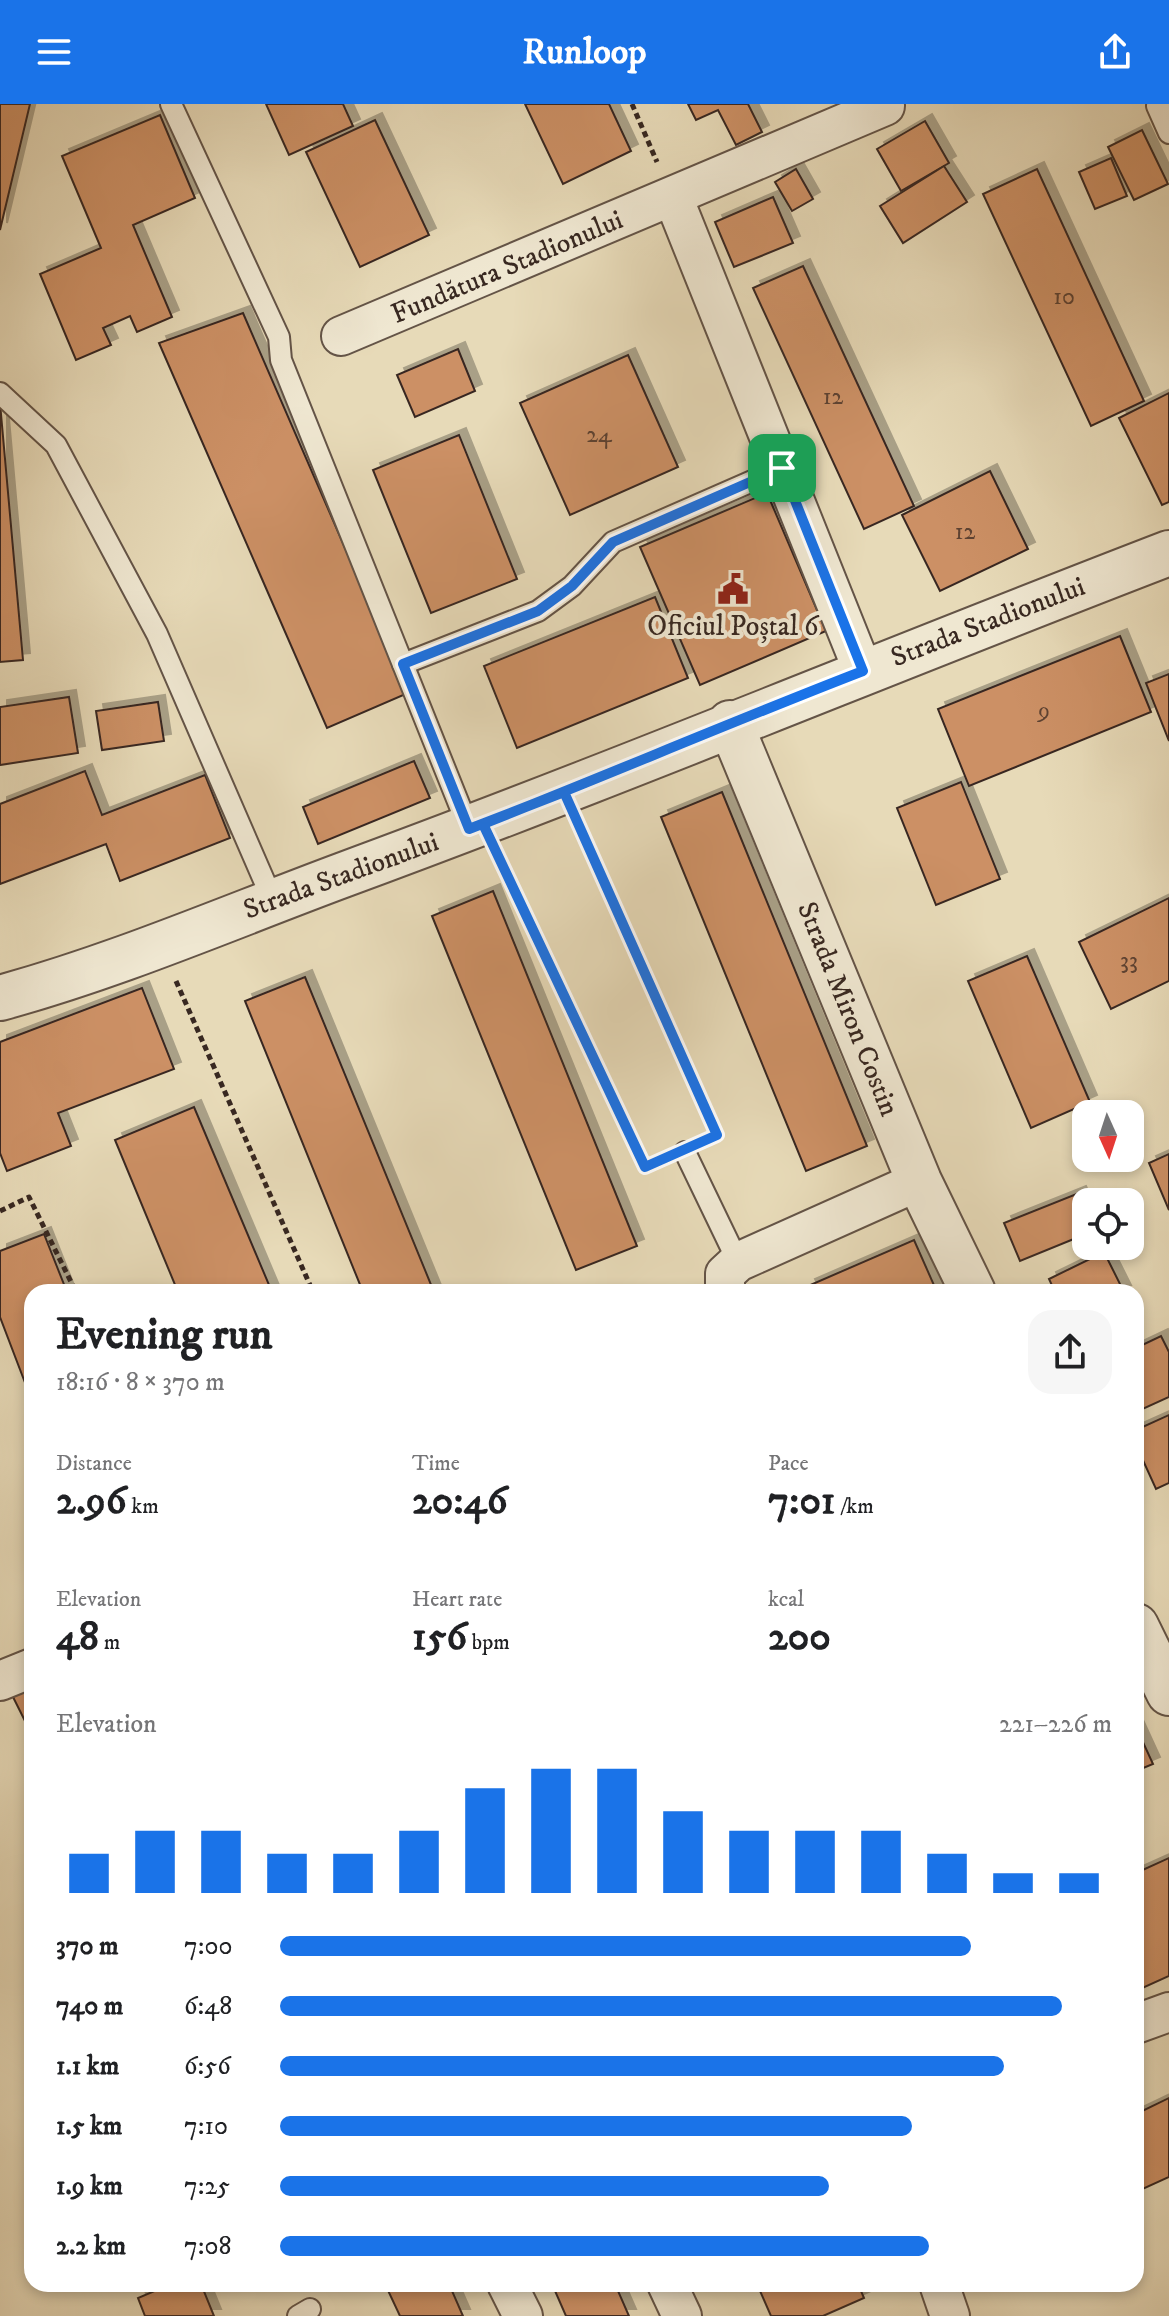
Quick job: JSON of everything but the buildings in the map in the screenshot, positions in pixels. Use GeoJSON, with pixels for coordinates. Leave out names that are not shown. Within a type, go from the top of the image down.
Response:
{"type":"FeatureCollection","features":[{"type":"Feature","properties":{"kind":"street","name":"Fundătura Stadionului"},"geometry":{"type":"LineString","coordinates":[[341,336],[885,106]]}},
{"type":"Feature","properties":{"kind":"street"},"geometry":{"type":"LineString","coordinates":[[673,197],[863,671]]}},
{"type":"Feature","properties":{"kind":"street","name":"Strada Stadionului"},"geometry":{"type":"LineString","coordinates":[[0,998],[160,944],[476,826],[730,723],[1169,553]]}},
{"type":"Feature","properties":{"kind":"street","name":"Strada Miron Costin"},"geometry":{"type":"LineString","coordinates":[[730,723],[919,1181],[969,1284]]}},
{"type":"Feature","properties":{"kind":"street"},"geometry":{"type":"LineString","coordinates":[[732,1277],[919,1181]]}},
{"type":"Feature","properties":{"kind":"street"},"geometry":{"type":"LineString","coordinates":[[1144,1642],[1169,1693]]}},
{"type":"Feature","properties":{"kind":"street"},"geometry":{"type":"LineString","coordinates":[[0,1681],[24,1671]]}},
{"type":"Feature","properties":{"kind":"street"},"geometry":{"type":"LineString","coordinates":[[1144,2021],[1169,2012]]}},
{"type":"Feature","properties":{"kind":"street"},"geometry":{"type":"LineString","coordinates":[[511,2292],[523,2316]]}},
{"type":"Feature","properties":{"kind":"street"},"geometry":{"type":"LineString","coordinates":[[671,2292],[682,2316]]}},
{"type":"Feature","properties":{"kind":"lane"},"geometry":{"type":"LineString","coordinates":[[171,104],[279,337],[281,360],[403,664],[476,826]]}},
{"type":"Feature","properties":{"kind":"lane"},"geometry":{"type":"LineString","coordinates":[[1161,104],[1157,106],[1169,133]]}},
{"type":"Feature","properties":{"kind":"lane"},"geometry":{"type":"LineString","coordinates":[[0,393],[56,445],[157,634],[273,901]]}},
{"type":"Feature","properties":{"kind":"lane"},"geometry":{"type":"LineString","coordinates":[[403,664],[538,611],[572,586],[613,542],[782,468]]}},
{"type":"Feature","properties":{"kind":"lane"},"geometry":{"type":"LineString","coordinates":[[685,1152],[732,1277]]}},
{"type":"Feature","properties":{"kind":"path"},"geometry":{"type":"LineString","coordinates":[[632,104],[673,197]]}},
{"type":"Feature","properties":{"kind":"path"},"geometry":{"type":"LineString","coordinates":[[476,826],[645,1167],[685,1152],[717,1135],[564,792]]}},
{"type":"Feature","properties":{"kind":"path"},"geometry":{"type":"LineString","coordinates":[[160,944],[309,1284]]}},
{"type":"Feature","properties":{"kind":"path"},"geometry":{"type":"LineString","coordinates":[[0,1211],[29,1197],[72,1284]]}},
{"type":"Feature","properties":{"kind":"place","name":"Oficiul Poștal 6"},"geometry":{"type":"Point","coordinates":[733,589]}},
{"type":"Feature","properties":{"kind":"route"},"geometry":{"type":"LineString","coordinates":[[782,468],[613,542],[572,586],[538,611],[403,664],[469,829],[564,792],[717,1135],[685,1152],[645,1167],[483,824],[564,792],[730,723],[863,671],[782,468]]}}]}
